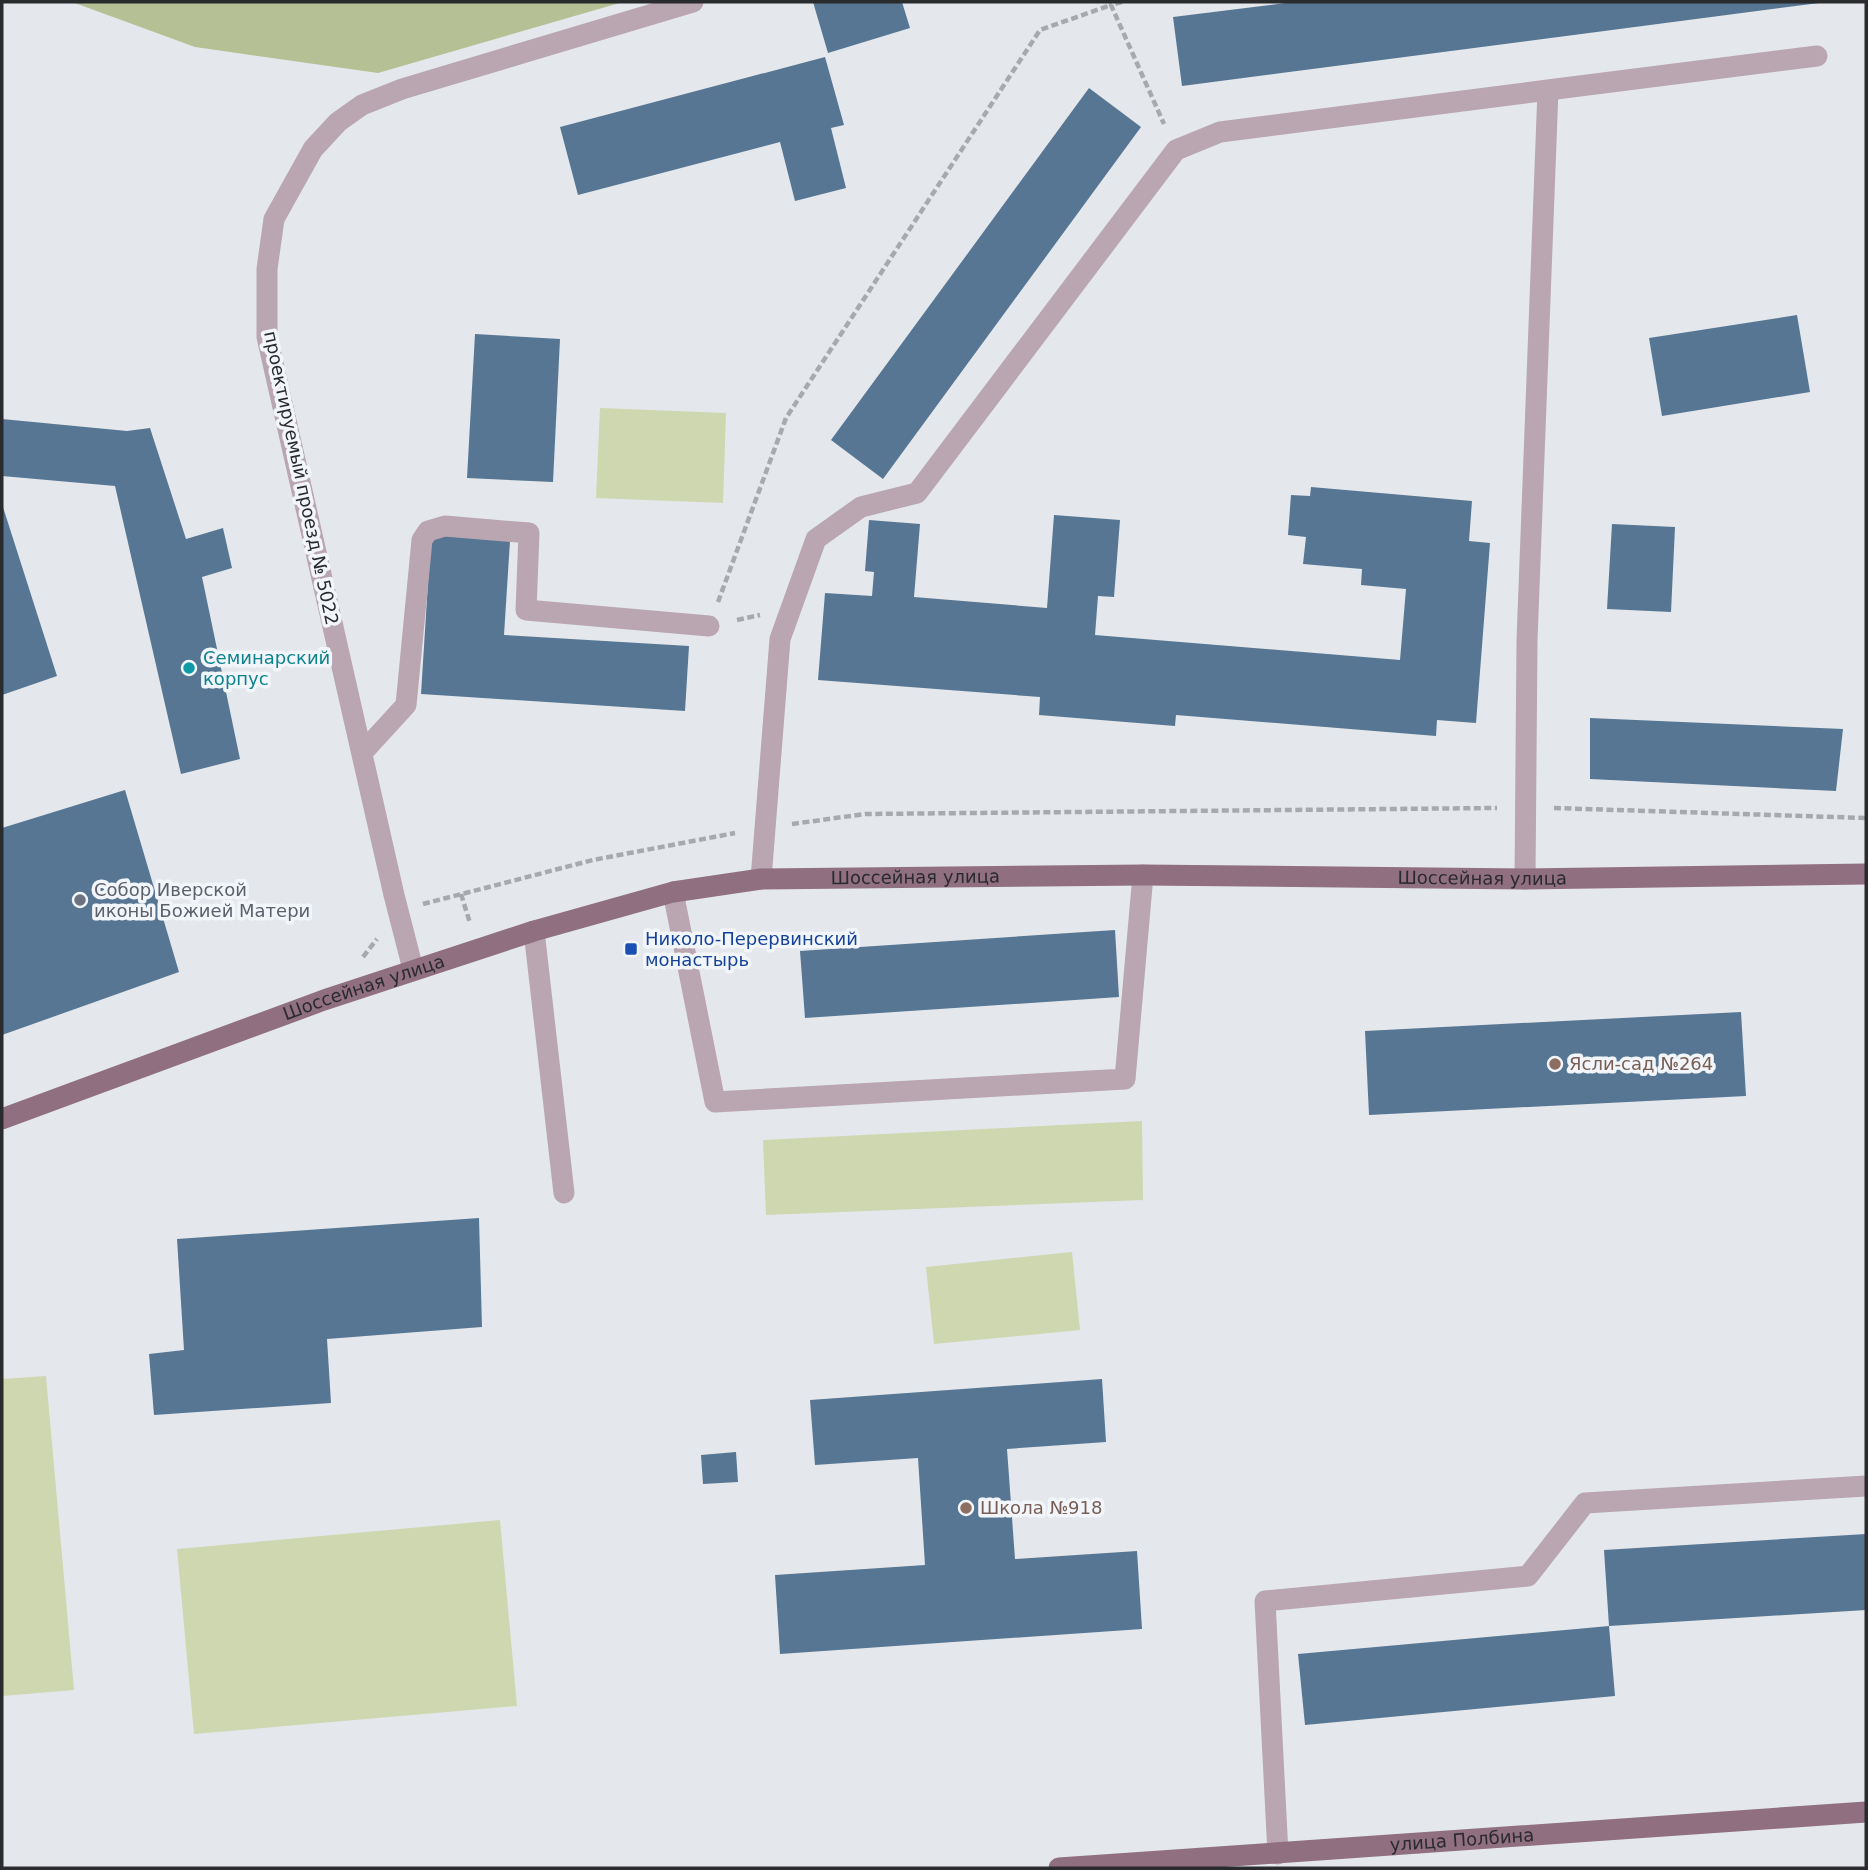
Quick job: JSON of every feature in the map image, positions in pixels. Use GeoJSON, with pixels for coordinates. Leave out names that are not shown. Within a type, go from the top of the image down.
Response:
{"type":"FeatureCollection","features":[{"type":"Feature","properties":{"kind":"main road","name":"Шоссейная улица"},"geometry":{"type":"LineString","coordinates":[[2,1119],[413,969],[673,892],[761,879],[1143,875],[1525,879],[1866,874]]}},
{"type":"Feature","properties":{"kind":"main road","name":"улица Полбина"},"geometry":{"type":"LineString","coordinates":[[1059,1868],[1866,1812]]}},
{"type":"Feature","properties":{"kind":"street","name":"проектируемый проезд № 5022"},"geometry":{"type":"LineString","coordinates":[[413,969],[397,911],[267,337],[267,269],[274,219],[313,149],[338,122],[362,106],[402,89],[693,2]]}},
{"type":"Feature","properties":{"kind":"street"},"geometry":{"type":"LineString","coordinates":[[761,879],[780,639],[817,539],[860,507],[917,493],[1176,150],[1220,132],[1817,56]]}},
{"type":"Feature","properties":{"kind":"street"},"geometry":{"type":"LineString","coordinates":[[1525,879],[1527,640],[1548,90]]}},
{"type":"Feature","properties":{"kind":"street"},"geometry":{"type":"LineString","coordinates":[[362,753],[406,705],[422,540],[428,531],[445,526],[528,533],[527,610],[709,626]]}},
{"type":"Feature","properties":{"kind":"street"},"geometry":{"type":"LineString","coordinates":[[673,892],[715,1102],[1125,1079],[1143,875]]}},
{"type":"Feature","properties":{"kind":"street"},"geometry":{"type":"LineString","coordinates":[[534,931],[564,1193]]}},
{"type":"Feature","properties":{"kind":"street"},"geometry":{"type":"LineString","coordinates":[[1278,1854],[1265,1601],[1528,1576],[1585,1503],[1866,1486]]}},
{"type":"Feature","properties":{"kind":"path"},"geometry":{"type":"LineString","coordinates":[[709,626],[786,418],[1040,30],[1122,2]]}},
{"type":"Feature","properties":{"kind":"path"},"geometry":{"type":"LineString","coordinates":[[1111,5],[1176,150]]}},
{"type":"Feature","properties":{"kind":"path"},"geometry":{"type":"LineString","coordinates":[[709,626],[792,608]]}},
{"type":"Feature","properties":{"kind":"path"},"geometry":{"type":"LineString","coordinates":[[397,911],[593,860],[765,827],[865,814],[1526,807],[1866,818]]}},
{"type":"Feature","properties":{"kind":"green space"},"geometry":{"type":"Polygon","coordinates":[[[72,2],[623,2],[378,73],[195,47],[72,2]]]}},
{"type":"Feature","properties":{"kind":"green space"},"geometry":{"type":"Polygon","coordinates":[[[600,408],[726,413],[723,503],[596,498],[600,408]]]}},
{"type":"Feature","properties":{"kind":"green space"},"geometry":{"type":"Polygon","coordinates":[[[1142,1121],[1143,1200],[766,1215],[763,1140],[1142,1121]]]}},
{"type":"Feature","properties":{"kind":"green space"},"geometry":{"type":"Polygon","coordinates":[[[1072,1252],[1080,1330],[934,1344],[926,1267],[1072,1252]]]}},
{"type":"Feature","properties":{"kind":"green space"},"geometry":{"type":"Polygon","coordinates":[[[46,1376],[74,1690],[2,1696],[2,1379],[46,1376]]]}},
{"type":"Feature","properties":{"kind":"green space"},"geometry":{"type":"Polygon","coordinates":[[[500,1520],[517,1706],[194,1734],[177,1549],[500,1520]]]}},
{"type":"Feature","properties":{"kind":"building"},"geometry":{"type":"Polygon","coordinates":[[[813,2],[902,2],[910,28],[828,53],[813,2]]]}},
{"type":"Feature","properties":{"kind":"building"},"geometry":{"type":"Polygon","coordinates":[[[1293,2],[1819,3],[1182,86],[1173,17],[1293,2]]]}},
{"type":"Feature","properties":{"kind":"building"},"geometry":{"type":"Polygon","coordinates":[[[825,57],[844,125],[831,128],[846,188],[795,201],[780,142],[578,195],[560,127],[825,57]]]}},
{"type":"Feature","properties":{"kind":"building"},"geometry":{"type":"Polygon","coordinates":[[[1089,88],[1141,127],[883,479],[831,440],[1089,88]]]}},
{"type":"Feature","properties":{"kind":"building"},"geometry":{"type":"Polygon","coordinates":[[[1797,315],[1810,392],[1662,416],[1649,338],[1797,315]]]}},
{"type":"Feature","properties":{"kind":"building"},"geometry":{"type":"Polygon","coordinates":[[[475,334],[560,339],[553,482],[467,478],[475,334]]]}},
{"type":"Feature","properties":{"kind":"building","name":"Семинарский корпус"},"geometry":{"type":"Polygon","coordinates":[[[2,419],[127,431],[150,428],[186,539],[223,528],[232,568],[202,577],[240,759],[181,774],[115,486],[2,476],[2,419]]]}},
{"type":"Feature","properties":{"kind":"building"},"geometry":{"type":"Polygon","coordinates":[[[1311,487],[1472,501],[1469,541],[1490,543],[1476,723],[1437,720],[1436,736],[1176,715],[1175,726],[1039,715],[1040,697],[818,680],[825,593],[872,596],[874,572],[865,571],[869,520],[920,524],[914,597],[1047,608],[1054,515],[1120,520],[1114,597],[1098,596],[1095,635],[1400,660],[1406,589],[1361,585],[1362,569],[1303,564],[1306,537],[1288,535],[1291,495],[1310,496],[1311,487]]]}},
{"type":"Feature","properties":{"kind":"building"},"geometry":{"type":"Polygon","coordinates":[[[2,504],[57,676],[2,695],[2,504]]]}},
{"type":"Feature","properties":{"kind":"building"},"geometry":{"type":"Polygon","coordinates":[[[1612,524],[1675,527],[1671,612],[1607,609],[1612,524]]]}},
{"type":"Feature","properties":{"kind":"building"},"geometry":{"type":"Polygon","coordinates":[[[431,535],[510,541],[504,635],[689,646],[685,711],[421,694],[431,535]]]}},
{"type":"Feature","properties":{"kind":"building"},"geometry":{"type":"Polygon","coordinates":[[[1590,718],[1843,729],[1836,791],[1590,779],[1590,718]]]}},
{"type":"Feature","properties":{"kind":"building","name":"Собор Иверской иконы Божией Матери"},"geometry":{"type":"Polygon","coordinates":[[[125,790],[179,972],[2,1035],[2,828],[125,790]]]}},
{"type":"Feature","properties":{"kind":"building"},"geometry":{"type":"Polygon","coordinates":[[[1115,930],[1119,997],[805,1018],[800,951],[1115,930]]]}},
{"type":"Feature","properties":{"kind":"building","name":"Ясли-сад №264"},"geometry":{"type":"Polygon","coordinates":[[[1741,1012],[1746,1096],[1369,1115],[1365,1031],[1741,1012]]]}},
{"type":"Feature","properties":{"kind":"building"},"geometry":{"type":"Polygon","coordinates":[[[479,1218],[482,1327],[327,1339],[331,1403],[154,1415],[149,1354],[184,1350],[177,1239],[479,1218]]]}},
{"type":"Feature","properties":{"kind":"building","name":"Школа №918"},"geometry":{"type":"Polygon","coordinates":[[[1102,1379],[1106,1442],[1007,1449],[1015,1559],[1137,1551],[1142,1629],[780,1654],[775,1575],[925,1565],[918,1458],[815,1465],[810,1400],[1102,1379]]]}},
{"type":"Feature","properties":{"kind":"building"},"geometry":{"type":"Polygon","coordinates":[[[736,1452],[738,1482],[703,1484],[701,1455],[736,1452]]]}},
{"type":"Feature","properties":{"kind":"building"},"geometry":{"type":"Polygon","coordinates":[[[1866,1534],[1866,1610],[1609,1626],[1604,1550],[1866,1534]]]}},
{"type":"Feature","properties":{"kind":"building"},"geometry":{"type":"Polygon","coordinates":[[[1609,1626],[1615,1696],[1305,1725],[1298,1654],[1609,1626]]]}},
{"type":"Feature","properties":{"kind":"place","name":"Семинарский корпус"},"geometry":{"type":"Point","coordinates":[189,668]}},
{"type":"Feature","properties":{"kind":"place","name":"Собор Иверской иконы Божией Матери"},"geometry":{"type":"Point","coordinates":[80,900]}},
{"type":"Feature","properties":{"kind":"place","name":"Николо-Перервинский монастырь"},"geometry":{"type":"Point","coordinates":[631,949]}},
{"type":"Feature","properties":{"kind":"place","name":"Ясли-сад №264"},"geometry":{"type":"Point","coordinates":[1555,1064]}},
{"type":"Feature","properties":{"kind":"place","name":"Школа №918"},"geometry":{"type":"Point","coordinates":[966,1508]}}]}
